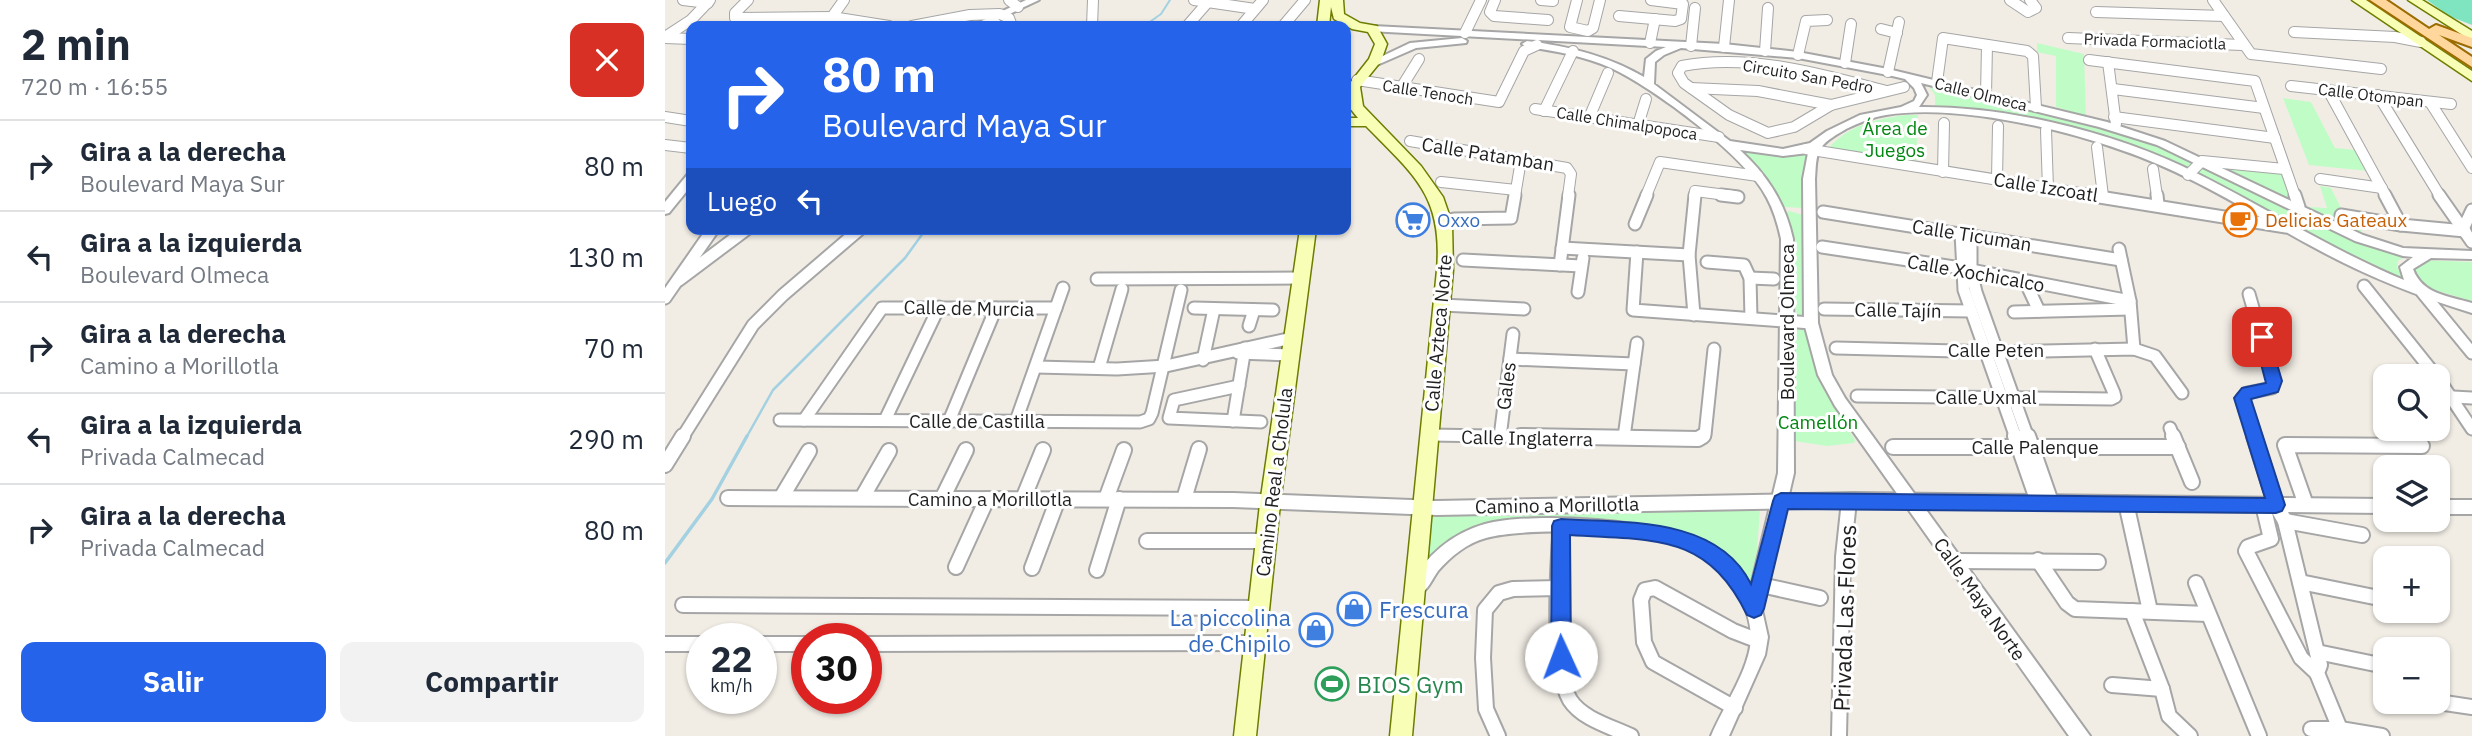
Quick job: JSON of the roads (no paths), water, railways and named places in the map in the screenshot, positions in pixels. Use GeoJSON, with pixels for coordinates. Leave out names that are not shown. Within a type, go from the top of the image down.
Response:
{"type":"FeatureCollection","features":[{"type":"Feature","properties":{"kind":"main road"},"geometry":{"type":"LineString","coordinates":[[1324,21],[1326,0]]}},
{"type":"Feature","properties":{"kind":"main road"},"geometry":{"type":"LineString","coordinates":[[1337,0],[1338,16],[1344,21]]}},
{"type":"Feature","properties":{"kind":"main road"},"geometry":{"type":"LineString","coordinates":[[2358,0],[2472,76]]}},
{"type":"Feature","properties":{"kind":"main road"},"geometry":{"type":"LineString","coordinates":[[2377,0],[2472,62]]}},
{"type":"Feature","properties":{"kind":"main road"},"geometry":{"type":"LineString","coordinates":[[2393,0],[2472,52]]}},
{"type":"Feature","properties":{"kind":"main road"},"geometry":{"type":"LineString","coordinates":[[2414,0],[2472,37]]}},
{"type":"Feature","properties":{"kind":"main road"},"geometry":{"type":"LineString","coordinates":[[1351,27],[1373,29],[1382,47],[1373,63],[1357,80]]}},
{"type":"Feature","properties":{"kind":"main road"},"geometry":{"type":"LineString","coordinates":[[2436,29],[2472,43]]}},
{"type":"Feature","properties":{"kind":"main road","name":"Calle Azteca Norte"},"geometry":{"type":"LineString","coordinates":[[1351,100],[1357,80]]}},
{"type":"Feature","properties":{"kind":"main road","name":"Calle Azteca Norte"},"geometry":{"type":"LineString","coordinates":[[1351,115],[1369,122],[1424,180],[1443,214],[1446,262],[1401,736]]}},
{"type":"Feature","properties":{"kind":"main road","name":"Camino Real a Cholula"},"geometry":{"type":"LineString","coordinates":[[1245,736],[1270,504],[1307,235]]}},
{"type":"Feature","properties":{"kind":"street"},"geometry":{"type":"LineString","coordinates":[[683,0],[709,2]]}},
{"type":"Feature","properties":{"kind":"street"},"geometry":{"type":"LineString","coordinates":[[748,0],[735,13],[735,18],[832,17],[857,21]]}},
{"type":"Feature","properties":{"kind":"street"},"geometry":{"type":"LineString","coordinates":[[832,17],[843,0]]}},
{"type":"Feature","properties":{"kind":"street"},"geometry":{"type":"LineString","coordinates":[[997,21],[1014,4],[1041,0]]}},
{"type":"Feature","properties":{"kind":"street"},"geometry":{"type":"LineString","coordinates":[[1092,21],[1093,0]]}},
{"type":"Feature","properties":{"kind":"street"},"geometry":{"type":"LineString","coordinates":[[1194,0],[1255,9]]}},
{"type":"Feature","properties":{"kind":"street"},"geometry":{"type":"LineString","coordinates":[[1245,21],[1263,0]]}},
{"type":"Feature","properties":{"kind":"street"},"geometry":{"type":"LineString","coordinates":[[1287,21],[1305,0]]}},
{"type":"Feature","properties":{"kind":"street"},"geometry":{"type":"LineString","coordinates":[[1465,33],[1481,0]]}},
{"type":"Feature","properties":{"kind":"street"},"geometry":{"type":"LineString","coordinates":[[1495,0],[1490,12],[1494,16],[1548,20]]}},
{"type":"Feature","properties":{"kind":"street"},"geometry":{"type":"LineString","coordinates":[[1541,0],[1553,1]]}},
{"type":"Feature","properties":{"kind":"street"},"geometry":{"type":"LineString","coordinates":[[1577,0],[1570,27],[1580,34],[1593,28],[1600,0]]}},
{"type":"Feature","properties":{"kind":"street"},"geometry":{"type":"LineString","coordinates":[[1619,16],[1679,20],[1684,6],[1678,2],[1651,0]]}},
{"type":"Feature","properties":{"kind":"street"},"geometry":{"type":"LineString","coordinates":[[1724,47],[1729,0]]}},
{"type":"Feature","properties":{"kind":"street"},"geometry":{"type":"LineString","coordinates":[[2010,0],[2024,11],[2031,11],[2036,8],[2030,0]]}},
{"type":"Feature","properties":{"kind":"street"},"geometry":{"type":"LineString","coordinates":[[2213,0],[2242,45],[2251,54],[2381,69]]}},
{"type":"Feature","properties":{"kind":"street"},"geometry":{"type":"LineString","coordinates":[[686,21],[709,2]]}},
{"type":"Feature","properties":{"kind":"street"},"geometry":{"type":"LineString","coordinates":[[1191,21],[1208,2]]}},
{"type":"Feature","properties":{"kind":"street"},"geometry":{"type":"LineString","coordinates":[[929,21],[980,6],[997,6],[1006,12],[1012,21]]}},
{"type":"Feature","properties":{"kind":"street"},"geometry":{"type":"LineString","coordinates":[[1649,86],[1650,61],[1660,53],[1686,45],[1695,8]]}},
{"type":"Feature","properties":{"kind":"street"},"geometry":{"type":"LineString","coordinates":[[1765,51],[1768,8]]}},
{"type":"Feature","properties":{"kind":"street"},"geometry":{"type":"LineString","coordinates":[[2096,12],[2224,16]]}},
{"type":"Feature","properties":{"kind":"street"},"geometry":{"type":"LineString","coordinates":[[1650,43],[1655,19]]}},
{"type":"Feature","properties":{"kind":"street"},"geometry":{"type":"LineString","coordinates":[[1798,55],[1806,20],[1828,20]]}},
{"type":"Feature","properties":{"kind":"street"},"geometry":{"type":"LineString","coordinates":[[665,37],[686,21]]}},
{"type":"Feature","properties":{"kind":"street"},"geometry":{"type":"LineString","coordinates":[[1888,72],[1899,22]]}},
{"type":"Feature","properties":{"kind":"street"},"geometry":{"type":"LineString","coordinates":[[1845,64],[1851,24]]}},
{"type":"Feature","properties":{"kind":"street"},"geometry":{"type":"LineString","coordinates":[[665,27],[677,29]]}},
{"type":"Feature","properties":{"kind":"street"},"geometry":{"type":"LineString","coordinates":[[2399,28],[2388,33],[2294,32],[2395,37],[2421,42]]}},
{"type":"Feature","properties":{"kind":"street","name":"Calle Olmeca"},"geometry":{"type":"LineString","coordinates":[[1373,29],[1580,34],[1650,43],[1724,47],[1798,55],[1888,72],[1905,82],[1937,82],[2036,107],[2115,123],[2202,161],[2360,238],[2403,252],[2469,257]]}},
{"type":"Feature","properties":{"kind":"street"},"geometry":{"type":"LineString","coordinates":[[1881,29],[1897,33]]}},
{"type":"Feature","properties":{"kind":"street"},"geometry":{"type":"LineString","coordinates":[[665,37],[686,39]]}},
{"type":"Feature","properties":{"kind":"street"},"geometry":{"type":"LineString","coordinates":[[1937,82],[1943,38],[2031,53],[2036,107]]}},
{"type":"Feature","properties":{"kind":"street","name":"Privada Formaciotla"},"geometry":{"type":"LineString","coordinates":[[2068,38],[2242,45]]}},
{"type":"Feature","properties":{"kind":"street","name":"Boulevard Olmeca"},"geometry":{"type":"LineString","coordinates":[[1373,63],[1398,50],[1440,42],[1482,41],[1573,51],[1625,71],[1649,86],[1723,140],[1758,176],[1800,211],[1787,239],[1786,473],[1754,609]]}},
{"type":"Feature","properties":{"kind":"street","name":"Calle Tenoch"},"geometry":{"type":"LineString","coordinates":[[1357,80],[1499,102],[1524,51],[1537,45]]}},
{"type":"Feature","properties":{"kind":"street"},"geometry":{"type":"LineString","coordinates":[[1986,95],[1987,45]]}},
{"type":"Feature","properties":{"kind":"street","name":"Calle Chimalpopoca"},"geometry":{"type":"LineString","coordinates":[[1573,51],[1539,110],[1723,140]]}},
{"type":"Feature","properties":{"kind":"street"},"geometry":{"type":"LineString","coordinates":[[1401,88],[1419,59]]}},
{"type":"Feature","properties":{"kind":"street"},"geometry":{"type":"LineString","coordinates":[[2089,60],[2255,81],[2299,207]]}},
{"type":"Feature","properties":{"kind":"street","name":"Circuito San Pedro"},"geometry":{"type":"LineString","coordinates":[[1691,88],[1679,78],[1678,70],[1692,63],[1706,61],[1781,68],[1886,91]]}},
{"type":"Feature","properties":{"kind":"street"},"geometry":{"type":"LineString","coordinates":[[2108,62],[2115,123],[2275,138]]}},
{"type":"Feature","properties":{"kind":"street"},"geometry":{"type":"LineString","coordinates":[[1589,118],[1608,73]]}},
{"type":"Feature","properties":{"kind":"street"},"geometry":{"type":"LineString","coordinates":[[1754,150],[1765,132],[1794,127],[1831,105],[1886,91],[1905,82],[1919,88],[1922,95],[1918,103],[1904,109]]}},
{"type":"Feature","properties":{"kind":"street","name":"Calle Otompan"},"geometry":{"type":"LineString","coordinates":[[2291,86],[2451,104]]}},
{"type":"Feature","properties":{"kind":"street"},"geometry":{"type":"LineString","coordinates":[[1691,88],[1769,93],[1831,105]]}},
{"type":"Feature","properties":{"kind":"street"},"geometry":{"type":"LineString","coordinates":[[1691,88],[1728,115],[1765,132],[1777,152]]}},
{"type":"Feature","properties":{"kind":"street"},"geometry":{"type":"LineString","coordinates":[[2113,89],[2265,108]]}},
{"type":"Feature","properties":{"kind":"street"},"geometry":{"type":"LineString","coordinates":[[2328,90],[2401,225]]}},
{"type":"Feature","properties":{"kind":"street"},"geometry":{"type":"LineString","coordinates":[[2378,95],[2472,242]]}},
{"type":"Feature","properties":{"kind":"street"},"geometry":{"type":"LineString","coordinates":[[1638,125],[1646,99]]}},
{"type":"Feature","properties":{"kind":"street"},"geometry":{"type":"LineString","coordinates":[[2430,102],[2472,168]]}},
{"type":"Feature","properties":{"kind":"street","name":"Calle Olmeca"},"geometry":{"type":"LineString","coordinates":[[1812,148],[1839,128],[1904,109],[1998,119],[2077,133],[2133,150],[2188,175],[2370,271],[2472,308]]}},
{"type":"Feature","properties":{"kind":"street"},"geometry":{"type":"LineString","coordinates":[[665,117],[686,120]]}},
{"type":"Feature","properties":{"kind":"street"},"geometry":{"type":"LineString","coordinates":[[1943,172],[1944,123]]}},
{"type":"Feature","properties":{"kind":"street"},"geometry":{"type":"LineString","coordinates":[[1997,179],[1998,126]]}},
{"type":"Feature","properties":{"kind":"street"},"geometry":{"type":"LineString","coordinates":[[2046,130],[2048,188]]}},
{"type":"Feature","properties":{"kind":"street"},"geometry":{"type":"LineString","coordinates":[[1723,140],[1754,150],[1777,152],[1812,148]]}},
{"type":"Feature","properties":{"kind":"street","name":"Calle Patamban"},"geometry":{"type":"LineString","coordinates":[[1410,141],[1567,168],[1571,174],[1562,248]]}},
{"type":"Feature","properties":{"kind":"street"},"geometry":{"type":"LineString","coordinates":[[665,145],[686,147]]}},
{"type":"Feature","properties":{"kind":"street"},"geometry":{"type":"LineString","coordinates":[[2097,147],[2103,196]]}},
{"type":"Feature","properties":{"kind":"street","name":"Calle Izcoatl"},"geometry":{"type":"LineString","coordinates":[[1812,148],[1943,172],[2158,204],[2286,227]]}},
{"type":"Feature","properties":{"kind":"street","name":"Calle Maya Norte"},"geometry":{"type":"LineString","coordinates":[[1812,148],[1800,211],[1815,245],[1811,323],[1825,375],[1840,402],[1909,501],[1955,561],[2063,715],[2081,736]]}},
{"type":"Feature","properties":{"kind":"street"},"geometry":{"type":"LineString","coordinates":[[1454,219],[1511,218],[1521,160]]}},
{"type":"Feature","properties":{"kind":"street"},"geometry":{"type":"LineString","coordinates":[[2188,175],[2202,161],[2284,169]]}},
{"type":"Feature","properties":{"kind":"street"},"geometry":{"type":"LineString","coordinates":[[1635,223],[1660,162],[1758,176]]}},
{"type":"Feature","properties":{"kind":"street"},"geometry":{"type":"LineString","coordinates":[[2153,169],[2158,204]]}},
{"type":"Feature","properties":{"kind":"street"},"geometry":{"type":"LineString","coordinates":[[2320,179],[2382,188]]}},
{"type":"Feature","properties":{"kind":"street"},"geometry":{"type":"LineString","coordinates":[[1441,182],[1516,190]]}},
{"type":"Feature","properties":{"kind":"street"},"geometry":{"type":"LineString","coordinates":[[665,209],[686,184]]}},
{"type":"Feature","properties":{"kind":"street"},"geometry":{"type":"LineString","coordinates":[[1694,315],[1689,254],[1695,191],[1738,197]]}},
{"type":"Feature","properties":{"kind":"street"},"geometry":{"type":"LineString","coordinates":[[2467,232],[2472,210]]}},
{"type":"Feature","properties":{"kind":"street","name":"Calle Ticuman"},"geometry":{"type":"LineString","coordinates":[[1800,211],[2120,254],[2130,305]]}},
{"type":"Feature","properties":{"kind":"street"},"geometry":{"type":"LineString","coordinates":[[2341,215],[2467,232]]}},
{"type":"Feature","properties":{"kind":"street"},"geometry":{"type":"LineString","coordinates":[[1966,234],[1964,290],[1971,311],[1992,351]]}},
{"type":"Feature","properties":{"kind":"street"},"geometry":{"type":"LineString","coordinates":[[665,298],[709,235]]}},
{"type":"Feature","properties":{"kind":"street"},"geometry":{"type":"LineString","coordinates":[[679,279],[739,235]]}},
{"type":"Feature","properties":{"kind":"street"},"geometry":{"type":"LineString","coordinates":[[665,465],[754,325],[783,295],[853,235]]}},
{"type":"Feature","properties":{"kind":"street"},"geometry":{"type":"LineString","coordinates":[[1787,239],[1815,245]]}},
{"type":"Feature","properties":{"kind":"street","name":"Calle Xochicalco"},"geometry":{"type":"LineString","coordinates":[[1815,245],[2025,281],[2130,305]]}},
{"type":"Feature","properties":{"kind":"street"},"geometry":{"type":"LineString","coordinates":[[1560,265],[1562,248],[1689,254]]}},
{"type":"Feature","properties":{"kind":"street"},"geometry":{"type":"LineString","coordinates":[[1578,292],[1584,248]]}},
{"type":"Feature","properties":{"kind":"street"},"geometry":{"type":"LineString","coordinates":[[1637,252],[1633,310],[1811,323]]}},
{"type":"Feature","properties":{"kind":"street"},"geometry":{"type":"LineString","coordinates":[[2427,255],[2406,267],[2411,281],[2471,349]]}},
{"type":"Feature","properties":{"kind":"street"},"geometry":{"type":"LineString","coordinates":[[1463,260],[1581,266]]}},
{"type":"Feature","properties":{"kind":"street"},"geometry":{"type":"LineString","coordinates":[[1707,262],[1744,265],[1750,278],[1751,318]]}},
{"type":"Feature","properties":{"kind":"street"},"geometry":{"type":"LineString","coordinates":[[1966,270],[2044,502]]}},
{"type":"Feature","properties":{"kind":"street"},"geometry":{"type":"LineString","coordinates":[[1097,279],[1301,278]]}},
{"type":"Feature","properties":{"kind":"street"},"geometry":{"type":"LineString","coordinates":[[1750,278],[1774,279]]}},
{"type":"Feature","properties":{"kind":"street"},"geometry":{"type":"LineString","coordinates":[[2025,281],[2039,311]]}},
{"type":"Feature","properties":{"kind":"street"},"geometry":{"type":"LineString","coordinates":[[2364,286],[2427,364]]}},
{"type":"Feature","properties":{"kind":"street"},"geometry":{"type":"LineString","coordinates":[[1016,421],[1063,288]]}},
{"type":"Feature","properties":{"kind":"street"},"geometry":{"type":"LineString","coordinates":[[1099,368],[1122,289]]}},
{"type":"Feature","properties":{"kind":"street"},"geometry":{"type":"LineString","coordinates":[[1163,366],[1181,290]]}},
{"type":"Feature","properties":{"kind":"street"},"geometry":{"type":"LineString","coordinates":[[2249,294],[2274,381],[2272,388],[2247,393],[2242,398],[2270,505],[2271,539],[2247,549],[2301,658],[2317,673],[2340,729]]}},
{"type":"Feature","properties":{"kind":"street"},"geometry":{"type":"LineString","coordinates":[[1442,305],[1524,309]]}},
{"type":"Feature","properties":{"kind":"street"},"geometry":{"type":"LineString","coordinates":[[2014,312],[2130,305],[2134,349]]}},
{"type":"Feature","properties":{"kind":"street"},"geometry":{"type":"LineString","coordinates":[[885,420],[939,307]]}},
{"type":"Feature","properties":{"kind":"street","name":"Calle de Murcia"},"geometry":{"type":"LineString","coordinates":[[804,420],[882,308],[1056,308]]}},
{"type":"Feature","properties":{"kind":"street"},"geometry":{"type":"LineString","coordinates":[[950,421],[996,308]]}},
{"type":"Feature","properties":{"kind":"street"},"geometry":{"type":"LineString","coordinates":[[1195,309],[1273,310]]}},
{"type":"Feature","properties":{"kind":"street"},"geometry":{"type":"LineString","coordinates":[[1203,360],[1214,309]]}},
{"type":"Feature","properties":{"kind":"street","name":"Calle Tajín"},"geometry":{"type":"LineString","coordinates":[[1824,309],[1971,311]]}},
{"type":"Feature","properties":{"kind":"street"},"geometry":{"type":"LineString","coordinates":[[1249,326],[1254,310]]}},
{"type":"Feature","properties":{"kind":"street","name":"Gales"},"geometry":{"type":"LineString","coordinates":[[1500,437],[1513,334]]}},
{"type":"Feature","properties":{"kind":"street"},"geometry":{"type":"LineString","coordinates":[[1624,437],[1637,343]]}},
{"type":"Feature","properties":{"kind":"street"},"geometry":{"type":"LineString","coordinates":[[1036,367],[1163,366],[1259,349],[1291,347]]}},
{"type":"Feature","properties":{"kind":"street","name":"Calle Peten"},"geometry":{"type":"LineString","coordinates":[[1836,348],[1992,351],[2134,349],[2155,356]]}},
{"type":"Feature","properties":{"kind":"street","name":"Calle Inglaterra"},"geometry":{"type":"LineString","coordinates":[[1429,435],[1698,439],[1705,435],[1714,349]]}},
{"type":"Feature","properties":{"kind":"street","name":"Calle Uxmal"},"geometry":{"type":"LineString","coordinates":[[1857,396],[2115,397],[2095,349]]}},
{"type":"Feature","properties":{"kind":"street"},"geometry":{"type":"LineString","coordinates":[[1233,421],[1243,352]]}},
{"type":"Feature","properties":{"kind":"street"},"geometry":{"type":"LineString","coordinates":[[2155,356],[2182,393]]}},
{"type":"Feature","properties":{"kind":"street"},"geometry":{"type":"LineString","coordinates":[[1510,359],[1634,364]]}},
{"type":"Feature","properties":{"kind":"street","name":"Calle de Castilla"},"geometry":{"type":"LineString","coordinates":[[780,420],[1140,422],[1149,419],[1163,366]]}},
{"type":"Feature","properties":{"kind":"street"},"geometry":{"type":"LineString","coordinates":[[1239,386],[1174,400],[1169,418],[1261,422]]}},
{"type":"Feature","properties":{"kind":"street"},"geometry":{"type":"LineString","coordinates":[[2450,393],[2472,429]]}},
{"type":"Feature","properties":{"kind":"street"},"geometry":{"type":"LineString","coordinates":[[2453,397],[2472,398]]}},
{"type":"Feature","properties":{"kind":"street"},"geometry":{"type":"LineString","coordinates":[[2170,428],[2192,482]]}},
{"type":"Feature","properties":{"kind":"street"},"geometry":{"type":"LineString","coordinates":[[2306,505],[2285,445],[2422,446]]}},
{"type":"Feature","properties":{"kind":"street","name":"Calle Palenque"},"geometry":{"type":"LineString","coordinates":[[1892,447],[2178,447]]}},
{"type":"Feature","properties":{"kind":"street"},"geometry":{"type":"LineString","coordinates":[[1184,499],[1199,449]]}},
{"type":"Feature","properties":{"kind":"street"},"geometry":{"type":"LineString","coordinates":[[942,499],[966,450]]}},
{"type":"Feature","properties":{"kind":"street"},"geometry":{"type":"LineString","coordinates":[[1023,499],[1043,450]]}},
{"type":"Feature","properties":{"kind":"street"},"geometry":{"type":"LineString","coordinates":[[1097,570],[1123,450]]}},
{"type":"Feature","properties":{"kind":"street"},"geometry":{"type":"LineString","coordinates":[[781,498],[809,451]]}},
{"type":"Feature","properties":{"kind":"street"},"geometry":{"type":"LineString","coordinates":[[862,498],[889,451]]}},
{"type":"Feature","properties":{"kind":"street","name":"Camino a Morillotla"},"geometry":{"type":"LineString","coordinates":[[728,498],[1233,499],[1270,504],[1421,507],[1781,501],[2373,506]]}},
{"type":"Feature","properties":{"kind":"street"},"geometry":{"type":"LineString","coordinates":[[956,567],[987,499]]}},
{"type":"Feature","properties":{"kind":"street"},"geometry":{"type":"LineString","coordinates":[[1032,568],[1058,499]]}},
{"type":"Feature","properties":{"kind":"street","name":"Privada Las Flores"},"geometry":{"type":"LineString","coordinates":[[1839,736],[1844,619],[1843,557],[1849,501]]}},
{"type":"Feature","properties":{"kind":"street"},"geometry":{"type":"LineString","coordinates":[[2126,503],[2150,611]]}},
{"type":"Feature","properties":{"kind":"street"},"geometry":{"type":"LineString","coordinates":[[2270,505],[2285,521],[2320,665],[2317,673]]}},
{"type":"Feature","properties":{"kind":"street"},"geometry":{"type":"LineString","coordinates":[[2450,507],[2472,507]]}},
{"type":"Feature","properties":{"kind":"street"},"geometry":{"type":"LineString","coordinates":[[2285,521],[2362,535]]}},
{"type":"Feature","properties":{"kind":"street"},"geometry":{"type":"LineString","coordinates":[[1412,603],[1426,571],[1468,538],[1502,528],[1561,526],[1658,533],[1700,546],[1722,563],[1741,583],[1754,609],[1759,641],[1735,708],[1720,736]]}},
{"type":"Feature","properties":{"kind":"street"},"geometry":{"type":"LineString","coordinates":[[1561,526],[1559,588],[1562,680],[1570,700],[1587,715],[1631,736]]}},
{"type":"Feature","properties":{"kind":"street"},"geometry":{"type":"LineString","coordinates":[[1147,541],[1266,541]]}},
{"type":"Feature","properties":{"kind":"street"},"geometry":{"type":"LineString","coordinates":[[2038,560],[2067,603],[2075,609],[2208,614]]}},
{"type":"Feature","properties":{"kind":"street"},"geometry":{"type":"LineString","coordinates":[[1955,561],[2098,562]]}},
{"type":"Feature","properties":{"kind":"street"},"geometry":{"type":"LineString","coordinates":[[2300,582],[2373,596]]}},
{"type":"Feature","properties":{"kind":"street"},"geometry":{"type":"LineString","coordinates":[[2196,583],[2259,736]]}},
{"type":"Feature","properties":{"kind":"street"},"geometry":{"type":"LineString","coordinates":[[1761,585],[1820,598]]}},
{"type":"Feature","properties":{"kind":"street"},"geometry":{"type":"LineString","coordinates":[[1498,736],[1486,709],[1483,658],[1485,610],[1499,593],[1513,589],[1559,588]]}},
{"type":"Feature","properties":{"kind":"street"},"geometry":{"type":"LineString","coordinates":[[1735,708],[1653,662],[1644,642],[1641,600],[1645,590],[1655,588],[1733,631],[1759,641]]}},
{"type":"Feature","properties":{"kind":"street"},"geometry":{"type":"LineString","coordinates":[[683,605],[1259,608]]}},
{"type":"Feature","properties":{"kind":"street"},"geometry":{"type":"LineString","coordinates":[[2132,611],[2162,689],[2169,716],[2190,736]]}},
{"type":"Feature","properties":{"kind":"street"},"geometry":{"type":"LineString","coordinates":[[882,644],[1256,643]]}},
{"type":"Feature","properties":{"kind":"street"},"geometry":{"type":"LineString","coordinates":[[665,644],[686,644]]}},
{"type":"Feature","properties":{"kind":"street"},"geometry":{"type":"LineString","coordinates":[[2317,652],[2373,664]]}},
{"type":"Feature","properties":{"kind":"street"},"geometry":{"type":"LineString","coordinates":[[2112,685],[2162,689]]}},
{"type":"Feature","properties":{"kind":"street"},"geometry":{"type":"LineString","coordinates":[[2450,704],[2472,707]]}},
{"type":"Feature","properties":{"kind":"street"},"geometry":{"type":"LineString","coordinates":[[2311,729],[2340,729],[2382,736]]}},
{"type":"Feature","properties":{"kind":"waterway"},"geometry":{"type":"LineString","coordinates":[[1151,21],[1161,14],[1170,0]]}},
{"type":"Feature","properties":{"kind":"waterway"},"geometry":{"type":"LineString","coordinates":[[746,438],[773,390],[905,258],[922,235]]}},
{"type":"Feature","properties":{"kind":"waterway"},"geometry":{"type":"LineString","coordinates":[[665,563],[712,499],[747,436]]}},
{"type":"Feature","properties":{"kind":"place","name":"Oxxo"},"geometry":{"type":"Point","coordinates":[1413,220]}},
{"type":"Feature","properties":{"kind":"place","name":"Delicias Gateaux"},"geometry":{"type":"Point","coordinates":[2240,220]}},
{"type":"Feature","properties":{"kind":"place","name":"Frescura"},"geometry":{"type":"Point","coordinates":[1354,609]}},
{"type":"Feature","properties":{"kind":"place","name":"La piccolina de Chipilo"},"geometry":{"type":"Point","coordinates":[1316,630]}},
{"type":"Feature","properties":{"kind":"place","name":"BIOS Gym"},"geometry":{"type":"Point","coordinates":[1332,684]}},
{"type":"Feature","properties":{"kind":"park label","name":"Área de Juegos"},"geometry":{"type":"Point","coordinates":[1895,139]}},
{"type":"Feature","properties":{"kind":"park label","name":"Camellón"},"geometry":{"type":"Point","coordinates":[1818,422]}}]}
